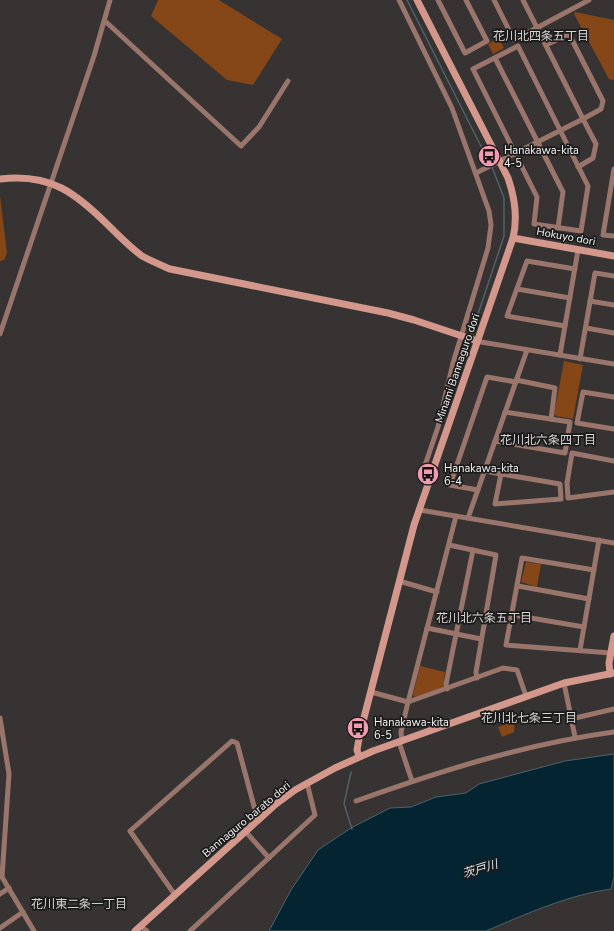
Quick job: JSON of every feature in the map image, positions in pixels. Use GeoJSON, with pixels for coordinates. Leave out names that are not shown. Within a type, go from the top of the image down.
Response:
{"type":"FeatureCollection","features":[{"type":"Feature","properties":{"kind":"street"},"geometry":{"type":"LineString","coordinates":[[0,334],[105,21],[110,0]]}},
{"type":"Feature","properties":{"kind":"street"},"geometry":{"type":"LineString","coordinates":[[399,0],[452,108],[489,211],[490,237],[470,339],[453,363],[438,427],[421,478],[430,481]]}},
{"type":"Feature","properties":{"kind":"street","name":"Minami Bannaguro dori"},"geometry":{"type":"LineString","coordinates":[[359,756],[357,750],[399,581],[430,481],[470,339],[514,238],[516,221],[514,196],[508,178],[497,163],[417,0]]}},
{"type":"Feature","properties":{"kind":"street"},"geometry":{"type":"LineString","coordinates":[[438,0],[465,53],[487,41],[466,0]]}},
{"type":"Feature","properties":{"kind":"street"},"geometry":{"type":"LineString","coordinates":[[494,0],[514,40],[589,0]]}},
{"type":"Feature","properties":{"kind":"street"},"geometry":{"type":"LineString","coordinates":[[526,1],[537,28],[596,144],[593,158],[578,167]]}},
{"type":"Feature","properties":{"kind":"street"},"geometry":{"type":"LineString","coordinates":[[105,21],[241,146],[260,127],[288,81]]}},
{"type":"Feature","properties":{"kind":"street"},"geometry":{"type":"LineString","coordinates":[[476,173],[601,110],[603,101],[569,34],[546,45]]}},
{"type":"Feature","properties":{"kind":"street"},"geometry":{"type":"LineString","coordinates":[[518,46],[560,130],[588,186],[581,231],[534,224],[537,197],[472,69],[518,46]]}},
{"type":"Feature","properties":{"kind":"street"},"geometry":{"type":"LineString","coordinates":[[495,58],[563,192],[558,228]]}},
{"type":"Feature","properties":{"kind":"street"},"geometry":{"type":"LineString","coordinates":[[614,169],[603,235],[614,236]]}},
{"type":"Feature","properties":{"kind":"street"},"geometry":{"type":"LineString","coordinates":[[0,179],[22,178],[50,184],[69,191],[82,200],[142,255],[170,269],[388,314],[470,339],[614,364]]}},
{"type":"Feature","properties":{"kind":"street","name":"Hokuyo dori"},"geometry":{"type":"LineString","coordinates":[[514,238],[614,256]]}},
{"type":"Feature","properties":{"kind":"street"},"geometry":{"type":"LineString","coordinates":[[560,355],[578,250]]}},
{"type":"Feature","properties":{"kind":"street"},"geometry":{"type":"LineString","coordinates":[[565,326],[507,316],[527,261],[575,269]]}},
{"type":"Feature","properties":{"kind":"street"},"geometry":{"type":"LineString","coordinates":[[580,359],[595,272],[614,276]]}},
{"type":"Feature","properties":{"kind":"street"},"geometry":{"type":"LineString","coordinates":[[517,289],[570,298]]}},
{"type":"Feature","properties":{"kind":"street"},"geometry":{"type":"LineString","coordinates":[[590,301],[614,304]]}},
{"type":"Feature","properties":{"kind":"street"},"geometry":{"type":"LineString","coordinates":[[586,328],[614,333]]}},
{"type":"Feature","properties":{"kind":"street"},"geometry":{"type":"LineString","coordinates":[[468,518],[527,350]]}},
{"type":"Feature","properties":{"kind":"street"},"geometry":{"type":"LineString","coordinates":[[478,490],[450,485],[487,377],[555,388],[551,419]]}},
{"type":"Feature","properties":{"kind":"street"},"geometry":{"type":"LineString","coordinates":[[614,397],[583,392],[577,423],[614,429]]}},
{"type":"Feature","properties":{"kind":"street"},"geometry":{"type":"LineString","coordinates":[[495,441],[565,453],[570,422],[505,412]]}},
{"type":"Feature","properties":{"kind":"street"},"geometry":{"type":"LineString","coordinates":[[614,462],[572,453],[567,483],[568,498],[614,492]]}},
{"type":"Feature","properties":{"kind":"street"},"geometry":{"type":"LineString","coordinates":[[484,471],[560,484],[561,499],[495,504],[501,474]]}},
{"type":"Feature","properties":{"kind":"street"},"geometry":{"type":"LineString","coordinates":[[420,510],[614,543]]}},
{"type":"Feature","properties":{"kind":"street"},"geometry":{"type":"LineString","coordinates":[[412,781],[400,741],[401,732],[456,516]]}},
{"type":"Feature","properties":{"kind":"street"},"geometry":{"type":"LineString","coordinates":[[580,650],[599,540]]}},
{"type":"Feature","properties":{"kind":"street"},"geometry":{"type":"LineString","coordinates":[[448,545],[496,555],[481,639],[476,672],[477,678]]}},
{"type":"Feature","properties":{"kind":"street"},"geometry":{"type":"LineString","coordinates":[[447,689],[446,684],[455,634],[473,550]]}},
{"type":"Feature","properties":{"kind":"street"},"geometry":{"type":"LineString","coordinates":[[594,570],[522,558],[513,615],[506,645],[611,653]]}},
{"type":"Feature","properties":{"kind":"street"},"geometry":{"type":"LineString","coordinates":[[399,581],[437,592]]}},
{"type":"Feature","properties":{"kind":"street"},"geometry":{"type":"LineString","coordinates":[[518,586],[589,599]]}},
{"type":"Feature","properties":{"kind":"street"},"geometry":{"type":"LineString","coordinates":[[513,615],[584,627]]}},
{"type":"Feature","properties":{"kind":"street"},"geometry":{"type":"LineString","coordinates":[[427,628],[481,639]]}},
{"type":"Feature","properties":{"kind":"street"},"geometry":{"type":"LineString","coordinates":[[612,673],[611,653],[614,636]]}},
{"type":"Feature","properties":{"kind":"street"},"geometry":{"type":"LineString","coordinates":[[371,692],[408,702],[502,668],[517,670],[526,696]]}},
{"type":"Feature","properties":{"kind":"street","name":"Bannaguro barato dori"},"geometry":{"type":"LineString","coordinates":[[138,929],[282,799],[307,783],[359,756],[400,741],[564,683],[612,673]]}},
{"type":"Feature","properties":{"kind":"street"},"geometry":{"type":"LineString","coordinates":[[564,683],[575,738]]}},
{"type":"Feature","properties":{"kind":"street"},"geometry":{"type":"LineString","coordinates":[[571,718],[614,709]]}},
{"type":"Feature","properties":{"kind":"street"},"geometry":{"type":"LineString","coordinates":[[0,718],[9,774],[2,877],[34,931]]}},
{"type":"Feature","properties":{"kind":"street"},"geometry":{"type":"LineString","coordinates":[[356,801],[412,781],[485,759],[575,738],[614,732]]}},
{"type":"Feature","properties":{"kind":"street"},"geometry":{"type":"LineString","coordinates":[[175,895],[130,831],[232,741],[237,743],[258,821]]}},
{"type":"Feature","properties":{"kind":"street"},"geometry":{"type":"LineString","coordinates":[[190,931],[315,816],[307,783]]}},
{"type":"Feature","properties":{"kind":"street"},"geometry":{"type":"LineString","coordinates":[[246,832],[268,858]]}},
{"type":"Feature","properties":{"kind":"street"},"geometry":{"type":"LineString","coordinates":[[0,894],[9,888]]}},
{"type":"Feature","properties":{"kind":"street"},"geometry":{"type":"LineString","coordinates":[[2,931],[0,928],[23,912]]}},
{"type":"Feature","properties":{"kind":"street"},"geometry":{"type":"LineString","coordinates":[[138,929],[147,931]]}},
{"type":"Feature","properties":{"kind":"shaded area"},"geometry":{"type":"Polygon","coordinates":[[[158,0],[219,0],[282,39],[253,85],[227,80],[151,16],[158,0]]]}},
{"type":"Feature","properties":{"kind":"shaded area"},"geometry":{"type":"Polygon","coordinates":[[[575,12],[614,20],[614,80],[609,79],[574,14],[575,12]]]}},
{"type":"Feature","properties":{"kind":"shaded area"},"geometry":{"type":"Polygon","coordinates":[[[499,38],[504,48],[493,54],[488,44],[499,38]]]}},
{"type":"Feature","properties":{"kind":"shaded area"},"geometry":{"type":"Polygon","coordinates":[[[0,196],[7,253],[4,260],[0,261],[0,196]]]}},
{"type":"Feature","properties":{"kind":"shaded area"},"geometry":{"type":"Polygon","coordinates":[[[564,361],[583,365],[573,419],[556,416],[554,414],[564,361]]]}},
{"type":"Feature","properties":{"kind":"shaded area"},"geometry":{"type":"Polygon","coordinates":[[[526,562],[541,564],[537,587],[521,582],[526,562]]]}},
{"type":"Feature","properties":{"kind":"shaded area"},"geometry":{"type":"Polygon","coordinates":[[[420,666],[445,672],[443,687],[415,697],[413,695],[420,666]]]}},
{"type":"Feature","properties":{"kind":"shaded area"},"geometry":{"type":"Polygon","coordinates":[[[515,721],[514,732],[502,737],[498,727],[515,721]]]}},
{"type":"Feature","properties":{"kind":"water","name":"茨戸川"},"geometry":{"type":"Polygon","coordinates":[[[614,754],[614,877],[611,889],[563,900],[486,931],[269,931],[291,890],[318,850],[351,828],[390,808],[411,807],[436,797],[466,793],[479,784],[565,761],[614,754]]]}},
{"type":"Feature","properties":{"kind":"waterway"},"geometry":{"type":"LineString","coordinates":[[407,0],[490,164]]}},
{"type":"Feature","properties":{"kind":"waterway"},"geometry":{"type":"LineString","coordinates":[[471,335],[504,236],[504,198],[492,167]]}},
{"type":"Feature","properties":{"kind":"waterway"},"geometry":{"type":"LineString","coordinates":[[461,363],[469,341]]}},
{"type":"Feature","properties":{"kind":"waterway"},"geometry":{"type":"LineString","coordinates":[[351,772],[344,804],[352,829]]}},
{"type":"Feature","properties":{"kind":"place","name":"Hanakawa-kita 4-5"},"geometry":{"type":"Point","coordinates":[489,156]}},
{"type":"Feature","properties":{"kind":"place","name":"Hanakawa-kita 6-4"},"geometry":{"type":"Point","coordinates":[428,474]}},
{"type":"Feature","properties":{"kind":"place","name":"Hanakawa-kita 6-5"},"geometry":{"type":"Point","coordinates":[358,728]}},
{"type":"Feature","properties":{"kind":"district","name":"花川北四条五丁目"},"geometry":{"type":"Point","coordinates":[541,36]}},
{"type":"Feature","properties":{"kind":"district","name":"花川北六条四丁目"},"geometry":{"type":"Point","coordinates":[548,440]}},
{"type":"Feature","properties":{"kind":"district","name":"花川北六条五丁目"},"geometry":{"type":"Point","coordinates":[484,618]}},
{"type":"Feature","properties":{"kind":"district","name":"花川北七条三丁目"},"geometry":{"type":"Point","coordinates":[529,718]}},
{"type":"Feature","properties":{"kind":"district","name":"花川東二条一丁目"},"geometry":{"type":"Point","coordinates":[79,904]}}]}
